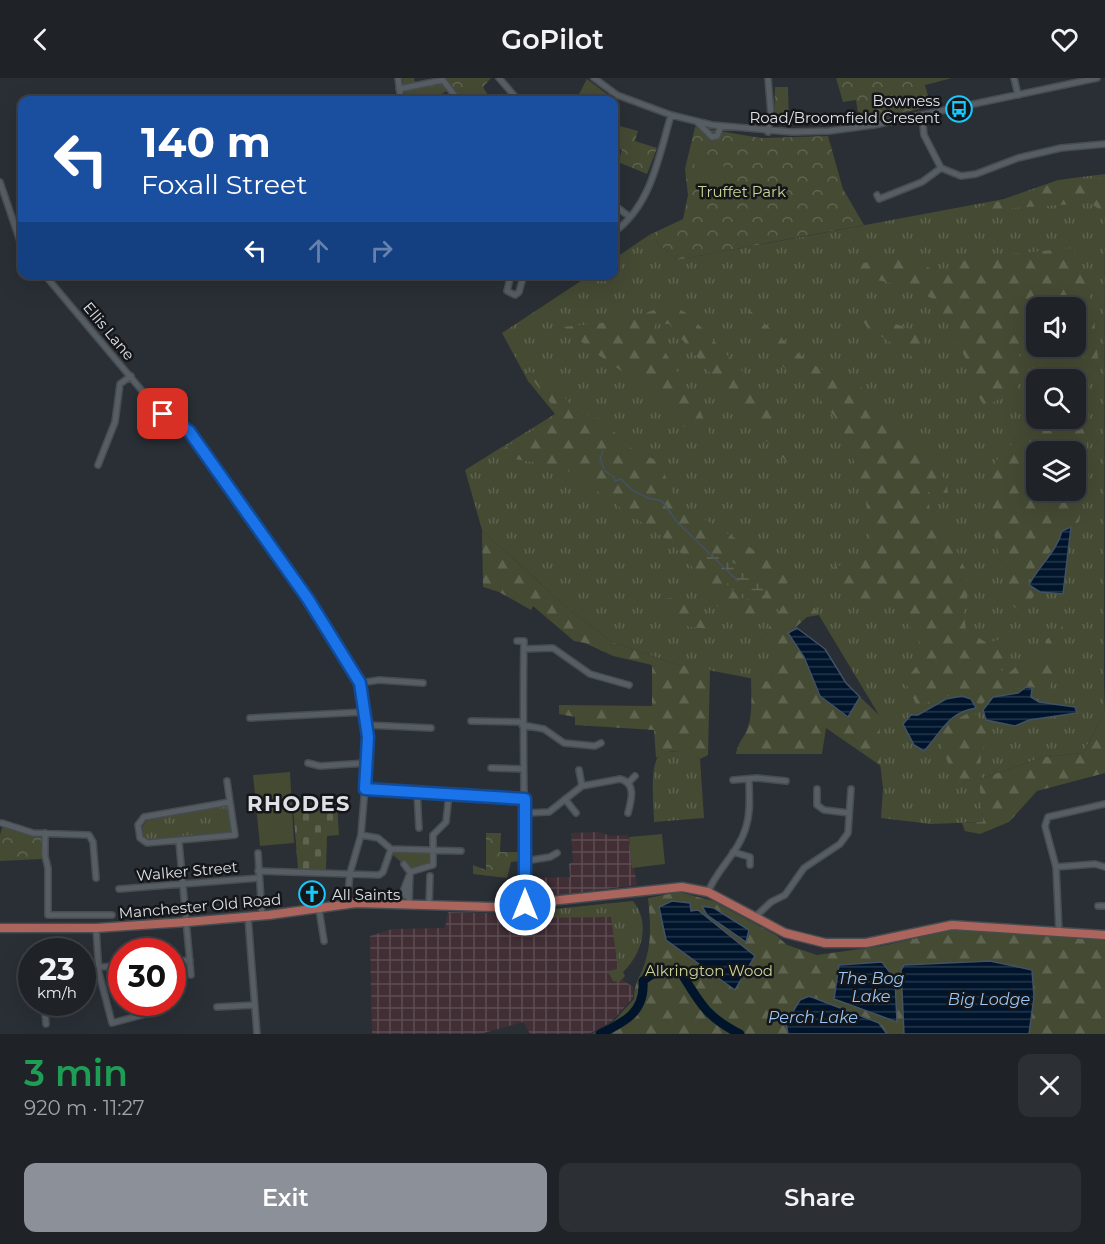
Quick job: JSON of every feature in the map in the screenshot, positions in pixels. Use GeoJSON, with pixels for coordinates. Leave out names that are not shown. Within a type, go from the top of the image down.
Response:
{"type":"FeatureCollection","features":[{"type":"Feature","properties":{"kind":"main road","name":"Manchester Old Road"},"geometry":{"type":"LineString","coordinates":[[0,928],[96,928],[187,922],[262,916],[347,904],[407,901],[429,905],[525,905],[675,888],[708,892],[785,933],[834,944],[866,943],[951,925],[1105,935]]}},
{"type":"Feature","properties":{"kind":"street"},"geometry":{"type":"LineString","coordinates":[[398,78],[400,96]]}},
{"type":"Feature","properties":{"kind":"street"},"geometry":{"type":"LineString","coordinates":[[500,78],[515,96]]}},
{"type":"Feature","properties":{"kind":"street"},"geometry":{"type":"LineString","coordinates":[[594,78],[617,95],[671,115],[697,122],[768,132],[829,131],[922,116],[1097,78]]}},
{"type":"Feature","properties":{"kind":"street"},"geometry":{"type":"LineString","coordinates":[[768,78],[771,114],[768,132]]}},
{"type":"Feature","properties":{"kind":"street"},"geometry":{"type":"LineString","coordinates":[[1014,78],[1018,95]]}},
{"type":"Feature","properties":{"kind":"street"},"geometry":{"type":"LineString","coordinates":[[399,90],[443,81],[455,96]]}},
{"type":"Feature","properties":{"kind":"street"},"geometry":{"type":"LineString","coordinates":[[618,228],[630,217],[650,183],[671,115]]}},
{"type":"Feature","properties":{"kind":"street"},"geometry":{"type":"LineString","coordinates":[[922,116],[924,135],[941,168],[961,176],[976,174],[1018,158],[1061,148],[1105,144]]}},
{"type":"Feature","properties":{"kind":"street"},"geometry":{"type":"LineString","coordinates":[[697,122],[712,137],[717,136],[722,126]]}},
{"type":"Feature","properties":{"kind":"street"},"geometry":{"type":"LineString","coordinates":[[877,195],[879,199],[922,182],[941,168]]}},
{"type":"Feature","properties":{"kind":"street"},"geometry":{"type":"LineString","coordinates":[[0,182],[18,235]]}},
{"type":"Feature","properties":{"kind":"street"},"geometry":{"type":"LineString","coordinates":[[618,208],[630,217]]}},
{"type":"Feature","properties":{"kind":"street","name":"Ellis Lane"},"geometry":{"type":"LineString","coordinates":[[48,279],[163,414],[189,431],[308,599],[360,683]]}},
{"type":"Feature","properties":{"kind":"street"},"geometry":{"type":"LineString","coordinates":[[510,279],[507,291],[515,295],[519,292],[523,279]]}},
{"type":"Feature","properties":{"kind":"street"},"geometry":{"type":"LineString","coordinates":[[98,465],[113,430],[120,384],[131,376]]}},
{"type":"Feature","properties":{"kind":"street"},"geometry":{"type":"LineString","coordinates":[[517,641],[525,641],[522,723],[526,813],[525,905]]}},
{"type":"Feature","properties":{"kind":"street"},"geometry":{"type":"LineString","coordinates":[[524,649],[553,648],[590,674],[627,684],[626,676]]}},
{"type":"Feature","properties":{"kind":"street"},"geometry":{"type":"LineString","coordinates":[[347,904],[350,873],[361,835],[367,763],[367,725],[360,683],[379,680],[423,683]]}},
{"type":"Feature","properties":{"kind":"street"},"geometry":{"type":"LineString","coordinates":[[250,718],[364,712]]}},
{"type":"Feature","properties":{"kind":"street"},"geometry":{"type":"LineString","coordinates":[[471,721],[522,723],[544,729],[564,743],[594,746],[601,743]]}},
{"type":"Feature","properties":{"kind":"street"},"geometry":{"type":"LineString","coordinates":[[367,725],[431,728]]}},
{"type":"Feature","properties":{"kind":"street"},"geometry":{"type":"LineString","coordinates":[[308,763],[320,766],[367,763]]}},
{"type":"Feature","properties":{"kind":"street"},"geometry":{"type":"LineString","coordinates":[[491,768],[523,769]]}},
{"type":"Feature","properties":{"kind":"street"},"geometry":{"type":"LineString","coordinates":[[579,770],[582,786]]}},
{"type":"Feature","properties":{"kind":"street"},"geometry":{"type":"LineString","coordinates":[[628,783],[635,776]]}},
{"type":"Feature","properties":{"kind":"street"},"geometry":{"type":"LineString","coordinates":[[733,780],[757,778],[786,781]]}},
{"type":"Feature","properties":{"kind":"street"},"geometry":{"type":"LineString","coordinates":[[526,813],[549,812],[582,786],[620,779],[628,783],[632,797],[628,813]]}},
{"type":"Feature","properties":{"kind":"street"},"geometry":{"type":"LineString","coordinates":[[708,892],[714,876],[733,852],[748,822],[749,780]]}},
{"type":"Feature","properties":{"kind":"street"},"geometry":{"type":"LineString","coordinates":[[227,781],[235,835],[179,842],[147,843],[140,838],[138,825],[144,817],[230,802]]}},
{"type":"Feature","properties":{"kind":"street"},"geometry":{"type":"LineString","coordinates":[[365,789],[525,799]]}},
{"type":"Feature","properties":{"kind":"street"},"geometry":{"type":"LineString","coordinates":[[818,789],[817,805],[824,810],[849,813]]}},
{"type":"Feature","properties":{"kind":"street"},"geometry":{"type":"LineString","coordinates":[[754,918],[771,902],[786,895],[804,868],[840,844],[848,833],[852,789]]}},
{"type":"Feature","properties":{"kind":"street"},"geometry":{"type":"LineString","coordinates":[[417,792],[418,828]]}},
{"type":"Feature","properties":{"kind":"street"},"geometry":{"type":"LineString","coordinates":[[410,872],[433,865],[433,835],[446,822],[449,794]]}},
{"type":"Feature","properties":{"kind":"street"},"geometry":{"type":"LineString","coordinates":[[565,799],[576,813]]}},
{"type":"Feature","properties":{"kind":"street"},"geometry":{"type":"LineString","coordinates":[[1059,931],[1056,867],[1046,826],[1048,817],[1105,804]]}},
{"type":"Feature","properties":{"kind":"street"},"geometry":{"type":"LineString","coordinates":[[1,825],[27,831],[88,835],[93,842],[96,878]]}},
{"type":"Feature","properties":{"kind":"street"},"geometry":{"type":"LineString","coordinates":[[45,833],[48,915],[112,915]]}},
{"type":"Feature","properties":{"kind":"street"},"geometry":{"type":"LineString","coordinates":[[361,835],[378,838],[391,849],[461,851]]}},
{"type":"Feature","properties":{"kind":"street"},"geometry":{"type":"LineString","coordinates":[[179,842],[191,975]]}},
{"type":"Feature","properties":{"kind":"street","name":"Walker Street"},"geometry":{"type":"LineString","coordinates":[[258,871],[380,875],[391,849]]}},
{"type":"Feature","properties":{"kind":"street"},"geometry":{"type":"LineString","coordinates":[[733,852],[750,856],[750,865]]}},
{"type":"Feature","properties":{"kind":"street"},"geometry":{"type":"LineString","coordinates":[[258,853],[262,916]]}},
{"type":"Feature","properties":{"kind":"street"},"geometry":{"type":"LineString","coordinates":[[525,861],[550,857],[557,853]]}},
{"type":"Feature","properties":{"kind":"street"},"geometry":{"type":"LineString","coordinates":[[404,864],[410,872],[407,901]]}},
{"type":"Feature","properties":{"kind":"street"},"geometry":{"type":"LineString","coordinates":[[1056,867],[1095,864],[1105,867]]}},
{"type":"Feature","properties":{"kind":"street"},"geometry":{"type":"LineString","coordinates":[[407,901],[404,889],[410,872]]}},
{"type":"Feature","properties":{"kind":"street"},"geometry":{"type":"LineString","coordinates":[[429,905],[430,876]]}},
{"type":"Feature","properties":{"kind":"street","name":"Walker Street"},"geometry":{"type":"LineString","coordinates":[[119,889],[258,878]]}},
{"type":"Feature","properties":{"kind":"street"},"geometry":{"type":"LineString","coordinates":[[319,909],[324,941]]}},
{"type":"Feature","properties":{"kind":"street"},"geometry":{"type":"LineString","coordinates":[[248,917],[257,1034]]}},
{"type":"Feature","properties":{"kind":"street"},"geometry":{"type":"LineString","coordinates":[[96,928],[99,970],[108,1007]]}},
{"type":"Feature","properties":{"kind":"street"},"geometry":{"type":"LineString","coordinates":[[186,960],[190,960]]}},
{"type":"Feature","properties":{"kind":"street"},"geometry":{"type":"LineString","coordinates":[[96,971],[108,968]]}},
{"type":"Feature","properties":{"kind":"street"},"geometry":{"type":"LineString","coordinates":[[217,1007],[254,1005]]}},
{"type":"Feature","properties":{"kind":"street"},"geometry":{"type":"LineString","coordinates":[[45,1016],[46,1024]]}},
{"type":"Feature","properties":{"kind":"street"},"geometry":{"type":"LineString","coordinates":[[110,1016],[112,1023],[138,1016]]}},
{"type":"Feature","properties":{"kind":"shaded area"},"geometry":{"type":"Polygon","coordinates":[[[598,832],[611,836],[628,835],[637,885],[526,899],[527,878],[570,877],[569,864],[573,862],[571,833],[598,832]]]}},
{"type":"Feature","properties":{"kind":"shaded area"},"geometry":{"type":"Polygon","coordinates":[[[611,903],[620,978],[633,987],[633,998],[611,1022],[589,1034],[530,1034],[523,1022],[480,1034],[372,1034],[370,936],[392,929],[445,928],[448,912],[517,914],[611,903]]]}},
{"type":"Feature","properties":{"kind":"green space"},"geometry":{"type":"Polygon","coordinates":[[[402,78],[414,78],[415,82],[434,78],[491,78],[483,87],[489,96],[459,96],[453,87],[438,96],[405,96],[402,78]]]}},
{"type":"Feature","properties":{"kind":"green space"},"geometry":{"type":"Polygon","coordinates":[[[836,78],[952,78],[925,85],[931,106],[870,121],[859,120],[856,100],[843,102],[836,78]]]}},
{"type":"Feature","properties":{"kind":"green space"},"geometry":{"type":"Polygon","coordinates":[[[587,79],[609,96],[582,96],[579,94],[587,79]]]}},
{"type":"Feature","properties":{"kind":"green space"},"geometry":{"type":"Polygon","coordinates":[[[775,87],[788,87],[789,124],[774,124],[775,87]]]}},
{"type":"Feature","properties":{"kind":"green space"},"geometry":{"type":"Polygon","coordinates":[[[618,126],[638,131],[635,141],[657,148],[647,174],[618,162],[622,150],[618,148],[618,126]]]}},
{"type":"Feature","properties":{"kind":"green space","name":"Truffet Park"},"geometry":{"type":"Polygon","coordinates":[[[695,127],[761,138],[828,136],[843,189],[864,225],[677,260],[649,235],[683,219],[688,195],[685,169],[695,127]]]}},
{"type":"Feature","properties":{"kind":"green space"},"geometry":{"type":"Polygon","coordinates":[[[722,156],[726,183],[697,188],[694,159],[722,156]]]}},
{"type":"Feature","properties":{"kind":"green space"},"geometry":{"type":"Polygon","coordinates":[[[1105,174],[1104,714],[1083,753],[1044,757],[980,779],[983,822],[931,824],[881,818],[883,788],[879,755],[879,715],[811,602],[760,640],[780,660],[770,682],[676,664],[612,642],[565,606],[482,530],[465,470],[555,414],[528,381],[502,333],[584,279],[618,279],[618,256],[649,235],[677,260],[1004,199],[1058,180],[1105,174]]]}},
{"type":"Feature","properties":{"kind":"green space"},"geometry":{"type":"Polygon","coordinates":[[[1105,178],[1105,213],[1090,203],[967,211],[1062,181],[1105,178]]]}},
{"type":"Feature","properties":{"kind":"green space"},"geometry":{"type":"Polygon","coordinates":[[[1074,248],[1093,307],[1099,370],[1091,368],[1083,357],[1086,357],[1086,297],[1026,297],[1026,342],[1013,346],[1026,366],[1016,389],[985,407],[975,391],[966,359],[935,300],[908,287],[851,274],[854,265],[878,260],[918,260],[932,270],[949,271],[968,258],[1074,248]]]}},
{"type":"Feature","properties":{"kind":"green space"},"geometry":{"type":"Polygon","coordinates":[[[670,304],[686,313],[702,328],[771,402],[778,436],[794,469],[742,416],[712,375],[669,324],[656,323],[653,333],[697,403],[715,447],[684,426],[664,404],[564,327],[627,320],[670,304]]]}},
{"type":"Feature","properties":{"kind":"green space"},"geometry":{"type":"Polygon","coordinates":[[[748,309],[801,356],[822,370],[862,388],[885,420],[916,440],[946,481],[948,493],[927,492],[931,517],[950,536],[965,569],[968,593],[964,614],[966,630],[987,643],[1005,638],[1003,659],[998,669],[1009,673],[1019,664],[1030,665],[1042,657],[1046,640],[1063,626],[1057,671],[1048,690],[1026,686],[990,695],[980,707],[972,695],[960,692],[917,706],[905,681],[922,659],[918,638],[890,600],[870,611],[821,572],[856,560],[871,540],[865,493],[841,424],[807,384],[790,375],[761,339],[748,309]]]}},
{"type":"Feature","properties":{"kind":"green space"},"geometry":{"type":"Polygon","coordinates":[[[857,312],[902,326],[923,339],[922,363],[867,327],[857,312]]]}},
{"type":"Feature","properties":{"kind":"green space"},"geometry":{"type":"Polygon","coordinates":[[[527,372],[546,374],[574,409],[607,422],[623,444],[659,462],[677,502],[770,560],[789,581],[748,624],[712,603],[705,584],[684,556],[664,538],[564,468],[493,455],[559,414],[527,372]]]}},
{"type":"Feature","properties":{"kind":"green space"},"geometry":{"type":"Polygon","coordinates":[[[1026,411],[1026,429],[1083,429],[1086,439],[1087,467],[1086,481],[1086,441],[1026,441],[1026,501],[1083,501],[1079,522],[1063,528],[1052,550],[1035,567],[1026,586],[1035,594],[1022,614],[1011,604],[991,519],[988,487],[989,476],[995,464],[1003,453],[1024,434],[1026,411]]]}},
{"type":"Feature","properties":{"kind":"green space"},"geometry":{"type":"Polygon","coordinates":[[[482,530],[565,606],[612,642],[676,664],[710,669],[708,755],[700,759],[689,754],[672,752],[656,758],[654,730],[575,725],[575,717],[559,714],[559,705],[652,706],[652,665],[613,656],[585,643],[574,641],[533,606],[531,610],[499,592],[483,587],[482,530]]]}},
{"type":"Feature","properties":{"kind":"green space"},"geometry":{"type":"Polygon","coordinates":[[[707,554],[732,562],[750,574],[765,594],[753,601],[739,597],[706,562],[707,554]]]}},
{"type":"Feature","properties":{"kind":"green space"},"geometry":{"type":"Polygon","coordinates":[[[789,596],[811,602],[819,615],[807,617],[788,634],[804,657],[820,696],[847,717],[860,697],[879,715],[881,766],[826,728],[822,754],[736,754],[750,721],[751,677],[770,682],[779,661],[760,641],[789,596]]]}},
{"type":"Feature","properties":{"kind":"green space"},"geometry":{"type":"Polygon","coordinates":[[[677,597],[693,607],[710,629],[689,627],[662,612],[658,600],[677,597]]]}},
{"type":"Feature","properties":{"kind":"green space"},"geometry":{"type":"Polygon","coordinates":[[[1105,681],[1105,773],[1037,791],[1009,822],[980,834],[965,831],[962,823],[983,822],[979,779],[955,781],[939,739],[945,726],[972,711],[992,730],[981,752],[980,779],[1044,757],[1083,753],[1104,714],[1105,681]]]}},
{"type":"Feature","properties":{"kind":"green space"},"geometry":{"type":"Polygon","coordinates":[[[685,751],[700,759],[704,818],[654,822],[653,774],[658,757],[664,752],[685,751]]]}},
{"type":"Feature","properties":{"kind":"green space"},"geometry":{"type":"Polygon","coordinates":[[[290,772],[294,843],[260,846],[253,775],[290,772]]]}},
{"type":"Feature","properties":{"kind":"green space"},"geometry":{"type":"Polygon","coordinates":[[[337,805],[339,835],[327,836],[326,870],[298,869],[293,807],[337,805]]]}},
{"type":"Feature","properties":{"kind":"green space"},"geometry":{"type":"Polygon","coordinates":[[[228,806],[232,835],[150,843],[143,840],[142,827],[147,820],[228,806]]]}},
{"type":"Feature","properties":{"kind":"green space"},"geometry":{"type":"Polygon","coordinates":[[[3,825],[43,835],[42,859],[0,861],[0,835],[3,825]]]}},
{"type":"Feature","properties":{"kind":"green space"},"geometry":{"type":"Polygon","coordinates":[[[486,833],[501,833],[500,852],[520,852],[520,861],[511,862],[507,878],[473,874],[473,865],[486,870],[486,833]]]}},
{"type":"Feature","properties":{"kind":"green space"},"geometry":{"type":"Polygon","coordinates":[[[662,834],[665,864],[632,868],[629,837],[662,834]]]}},
{"type":"Feature","properties":{"kind":"green space"},"geometry":{"type":"Polygon","coordinates":[[[394,851],[431,851],[431,864],[410,870],[392,854],[394,851]]]}},
{"type":"Feature","properties":{"kind":"green space","name":"Alkrington Wood"},"geometry":{"type":"Polygon","coordinates":[[[679,892],[713,901],[776,935],[787,945],[817,955],[882,946],[960,928],[1105,940],[1105,1034],[592,1034],[613,1022],[634,999],[635,987],[649,944],[648,898],[679,892]]]}},
{"type":"Feature","properties":{"kind":"green space"},"geometry":{"type":"Polygon","coordinates":[[[633,901],[642,919],[642,938],[630,965],[623,972],[625,976],[619,982],[613,981],[608,971],[618,969],[611,917],[516,918],[516,913],[633,901]]]}},
{"type":"Feature","properties":{"kind":"water"},"geometry":{"type":"Polygon","coordinates":[[[1071,527],[1063,594],[1040,592],[1029,585],[1056,546],[1062,531],[1071,527]]]}},
{"type":"Feature","properties":{"kind":"water"},"geometry":{"type":"Polygon","coordinates":[[[797,628],[825,649],[846,683],[860,697],[848,717],[820,696],[804,657],[788,633],[797,628]]]}},
{"type":"Feature","properties":{"kind":"water"},"geometry":{"type":"Polygon","coordinates":[[[1026,687],[1032,688],[1031,697],[1039,702],[1075,707],[1077,713],[1029,720],[1015,726],[986,720],[983,710],[993,697],[1018,693],[1026,687]]]}},
{"type":"Feature","properties":{"kind":"water"},"geometry":{"type":"Polygon","coordinates":[[[962,696],[971,699],[976,708],[958,714],[946,724],[924,751],[914,745],[903,724],[911,715],[918,715],[946,699],[962,696]]]}},
{"type":"Feature","properties":{"kind":"water"},"geometry":{"type":"Polygon","coordinates":[[[672,901],[690,903],[691,911],[698,910],[755,956],[735,990],[666,940],[659,907],[672,901]]]}},
{"type":"Feature","properties":{"kind":"water"},"geometry":{"type":"Polygon","coordinates":[[[702,906],[714,908],[749,930],[746,942],[707,915],[702,906]]]}},
{"type":"Feature","properties":{"kind":"water","name":"Big Lodge"},"geometry":{"type":"Polygon","coordinates":[[[990,961],[1032,970],[1034,997],[1029,1034],[904,1034],[901,970],[904,965],[990,961]]]}},
{"type":"Feature","properties":{"kind":"water","name":"The Bog Lake"},"geometry":{"type":"Polygon","coordinates":[[[882,962],[895,979],[897,1022],[834,999],[839,965],[882,962]]]}},
{"type":"Feature","properties":{"kind":"water","name":"Perch Lake"},"geometry":{"type":"Polygon","coordinates":[[[809,996],[879,1023],[887,1034],[788,1034],[786,1023],[800,1000],[809,996]]]}},
{"type":"Feature","properties":{"kind":"waterway"},"geometry":{"type":"LineString","coordinates":[[603,451],[600,459],[605,471],[614,477],[615,481],[621,479],[632,490],[648,498],[662,501],[678,523],[738,581]]}},
{"type":"Feature","properties":{"kind":"waterway"},"geometry":{"type":"LineString","coordinates":[[600,1034],[632,1015],[641,1001],[643,981],[647,977],[665,971],[680,971],[704,1008],[740,1034]]}},
{"type":"Feature","properties":{"kind":"place","name":"Bowness Road/Broomfield Cresent"},"geometry":{"type":"Point","coordinates":[959,109]}},
{"type":"Feature","properties":{"kind":"place","name":"All Saints"},"geometry":{"type":"Point","coordinates":[312,894]}},
{"type":"Feature","properties":{"kind":"district","name":"RHODES"},"geometry":{"type":"Point","coordinates":[299,803]}},
{"type":"Feature","properties":{"kind":"route"},"geometry":{"type":"LineString","coordinates":[[163,414],[189,431],[217,474],[308,599],[360,683],[368,737],[365,789],[525,799],[525,905]]}}]}
